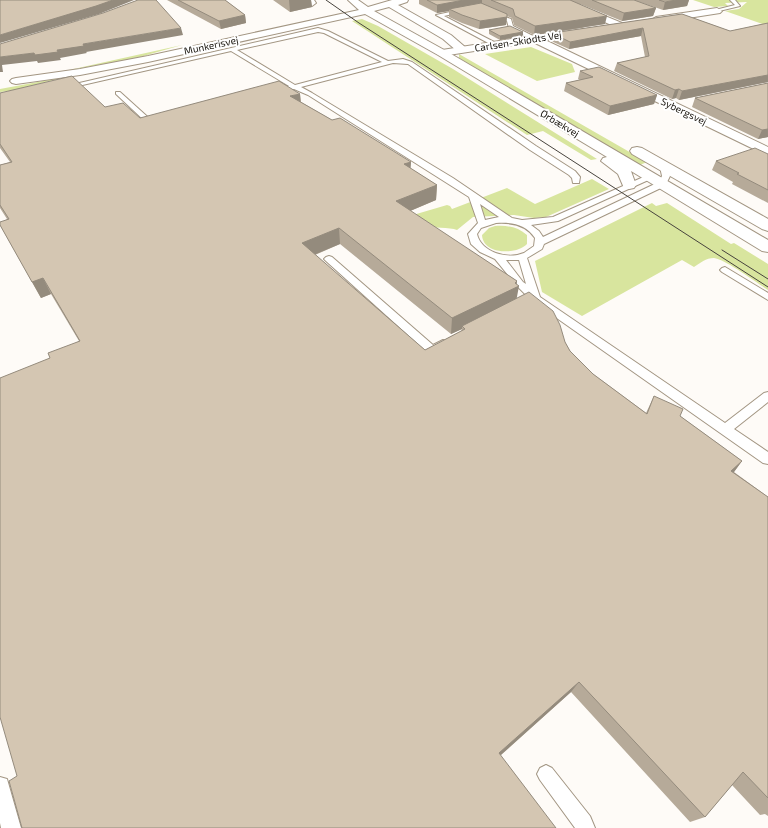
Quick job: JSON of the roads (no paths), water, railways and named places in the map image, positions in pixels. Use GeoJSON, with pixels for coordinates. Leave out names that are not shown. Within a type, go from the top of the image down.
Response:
{"type":"FeatureCollection","features":[{"type":"Feature","properties":{"kind":"main road","name":"Munkerisvej"},"geometry":{"type":"LineString","coordinates":[[333,9],[107,59],[11,83],[148,59],[370,3],[404,0]]}},
{"type":"Feature","properties":{"kind":"main road"},"geometry":{"type":"LineString","coordinates":[[558,0],[622,25],[603,28]]}},
{"type":"Feature","properties":{"kind":"main road"},"geometry":{"type":"LineString","coordinates":[[370,3],[410,27],[438,37],[481,61]]}},
{"type":"Feature","properties":{"kind":"main road"},"geometry":{"type":"LineString","coordinates":[[370,3],[392,5],[447,37],[460,50]]}},
{"type":"Feature","properties":{"kind":"main road","name":"Ørbækvej"},"geometry":{"type":"LineString","coordinates":[[370,3],[442,53],[571,129],[661,176],[768,226]]}},
{"type":"Feature","properties":{"kind":"main road"},"geometry":{"type":"LineString","coordinates":[[698,4],[716,11]]}},
{"type":"Feature","properties":{"kind":"main road"},"geometry":{"type":"LineString","coordinates":[[650,11],[669,18]]}},
{"type":"Feature","properties":{"kind":"main road"},"geometry":{"type":"LineString","coordinates":[[647,21],[716,11]]}},
{"type":"Feature","properties":{"kind":"main road","name":"Carlsen-Skiødts Vej"},"geometry":{"type":"LineString","coordinates":[[442,53],[588,30]]}},
{"type":"Feature","properties":{"kind":"main road","name":"Sybergsvej"},"geometry":{"type":"LineString","coordinates":[[534,38],[768,152]]}},
{"type":"Feature","properties":{"kind":"main road"},"geometry":{"type":"LineString","coordinates":[[672,106],[692,102]]}},
{"type":"Feature","properties":{"kind":"main road"},"geometry":{"type":"LineString","coordinates":[[571,129],[584,144],[624,172],[629,185]]}},
{"type":"Feature","properties":{"kind":"main road","name":"Ørbækvej"},"geometry":{"type":"LineString","coordinates":[[629,147],[661,176],[768,247]]}},
{"type":"Feature","properties":{"kind":"main road"},"geometry":{"type":"LineString","coordinates":[[661,176],[768,233]]}},
{"type":"Feature","properties":{"kind":"lane"},"geometry":{"type":"LineString","coordinates":[[716,11],[738,6],[732,0]]}},
{"type":"Feature","properties":{"kind":"lane"},"geometry":{"type":"LineString","coordinates":[[467,10],[439,15],[494,44]]}},
{"type":"Feature","properties":{"kind":"lane"},"geometry":{"type":"LineString","coordinates":[[488,10],[508,20],[511,27]]}},
{"type":"Feature","properties":{"kind":"lane"},"geometry":{"type":"LineString","coordinates":[[503,28],[511,27],[534,38]]}},
{"type":"Feature","properties":{"kind":"lane"},"geometry":{"type":"LineString","coordinates":[[58,89],[322,30],[388,63]]}},
{"type":"Feature","properties":{"kind":"lane"},"geometry":{"type":"LineString","coordinates":[[474,33],[481,32]]}},
{"type":"Feature","properties":{"kind":"lane"},"geometry":{"type":"LineString","coordinates":[[233,50],[425,165],[510,220]]}},
{"type":"Feature","properties":{"kind":"lane"},"geometry":{"type":"LineString","coordinates":[[267,94],[388,63],[398,61],[410,64],[572,173],[576,177],[576,181]]}},
{"type":"Feature","properties":{"kind":"lane"},"geometry":{"type":"LineString","coordinates":[[118,93],[150,123],[164,120]]}},
{"type":"Feature","properties":{"kind":"lane"},"geometry":{"type":"LineString","coordinates":[[661,176],[540,242],[535,251],[522,256],[499,257],[484,251],[474,243],[472,234],[477,226],[482,224],[495,220],[510,220],[522,223],[555,219],[629,185],[661,176]]}},
{"type":"Feature","properties":{"kind":"lane"},"geometry":{"type":"LineString","coordinates":[[473,196],[482,224]]}},
{"type":"Feature","properties":{"kind":"lane"},"geometry":{"type":"LineString","coordinates":[[522,223],[537,234],[540,242]]}},
{"type":"Feature","properties":{"kind":"lane"},"geometry":{"type":"LineString","coordinates":[[522,256],[531,300]]}},
{"type":"Feature","properties":{"kind":"lane"},"geometry":{"type":"LineString","coordinates":[[499,257],[531,300],[768,459]]}},
{"type":"Feature","properties":{"kind":"lane"},"geometry":{"type":"LineString","coordinates":[[329,259],[432,350],[452,340]]}},
{"type":"Feature","properties":{"kind":"lane"},"geometry":{"type":"LineString","coordinates":[[725,270],[768,298]]}},
{"type":"Feature","properties":{"kind":"lane"},"geometry":{"type":"LineString","coordinates":[[725,429],[768,396]]}},
{"type":"Feature","properties":{"kind":"lane"},"geometry":{"type":"LineString","coordinates":[[546,774],[583,823],[585,828]]}},
{"type":"Feature","properties":{"kind":"lane"},"geometry":{"type":"LineString","coordinates":[[0,786],[12,828]]}},
{"type":"Feature","properties":{"kind":"tram line"},"geometry":{"type":"LineString","coordinates":[[326,0],[359,23],[768,287]]}},
{"type":"Feature","properties":{"kind":"tram line"},"geometry":{"type":"LineString","coordinates":[[722,250],[768,279]]}}]}
